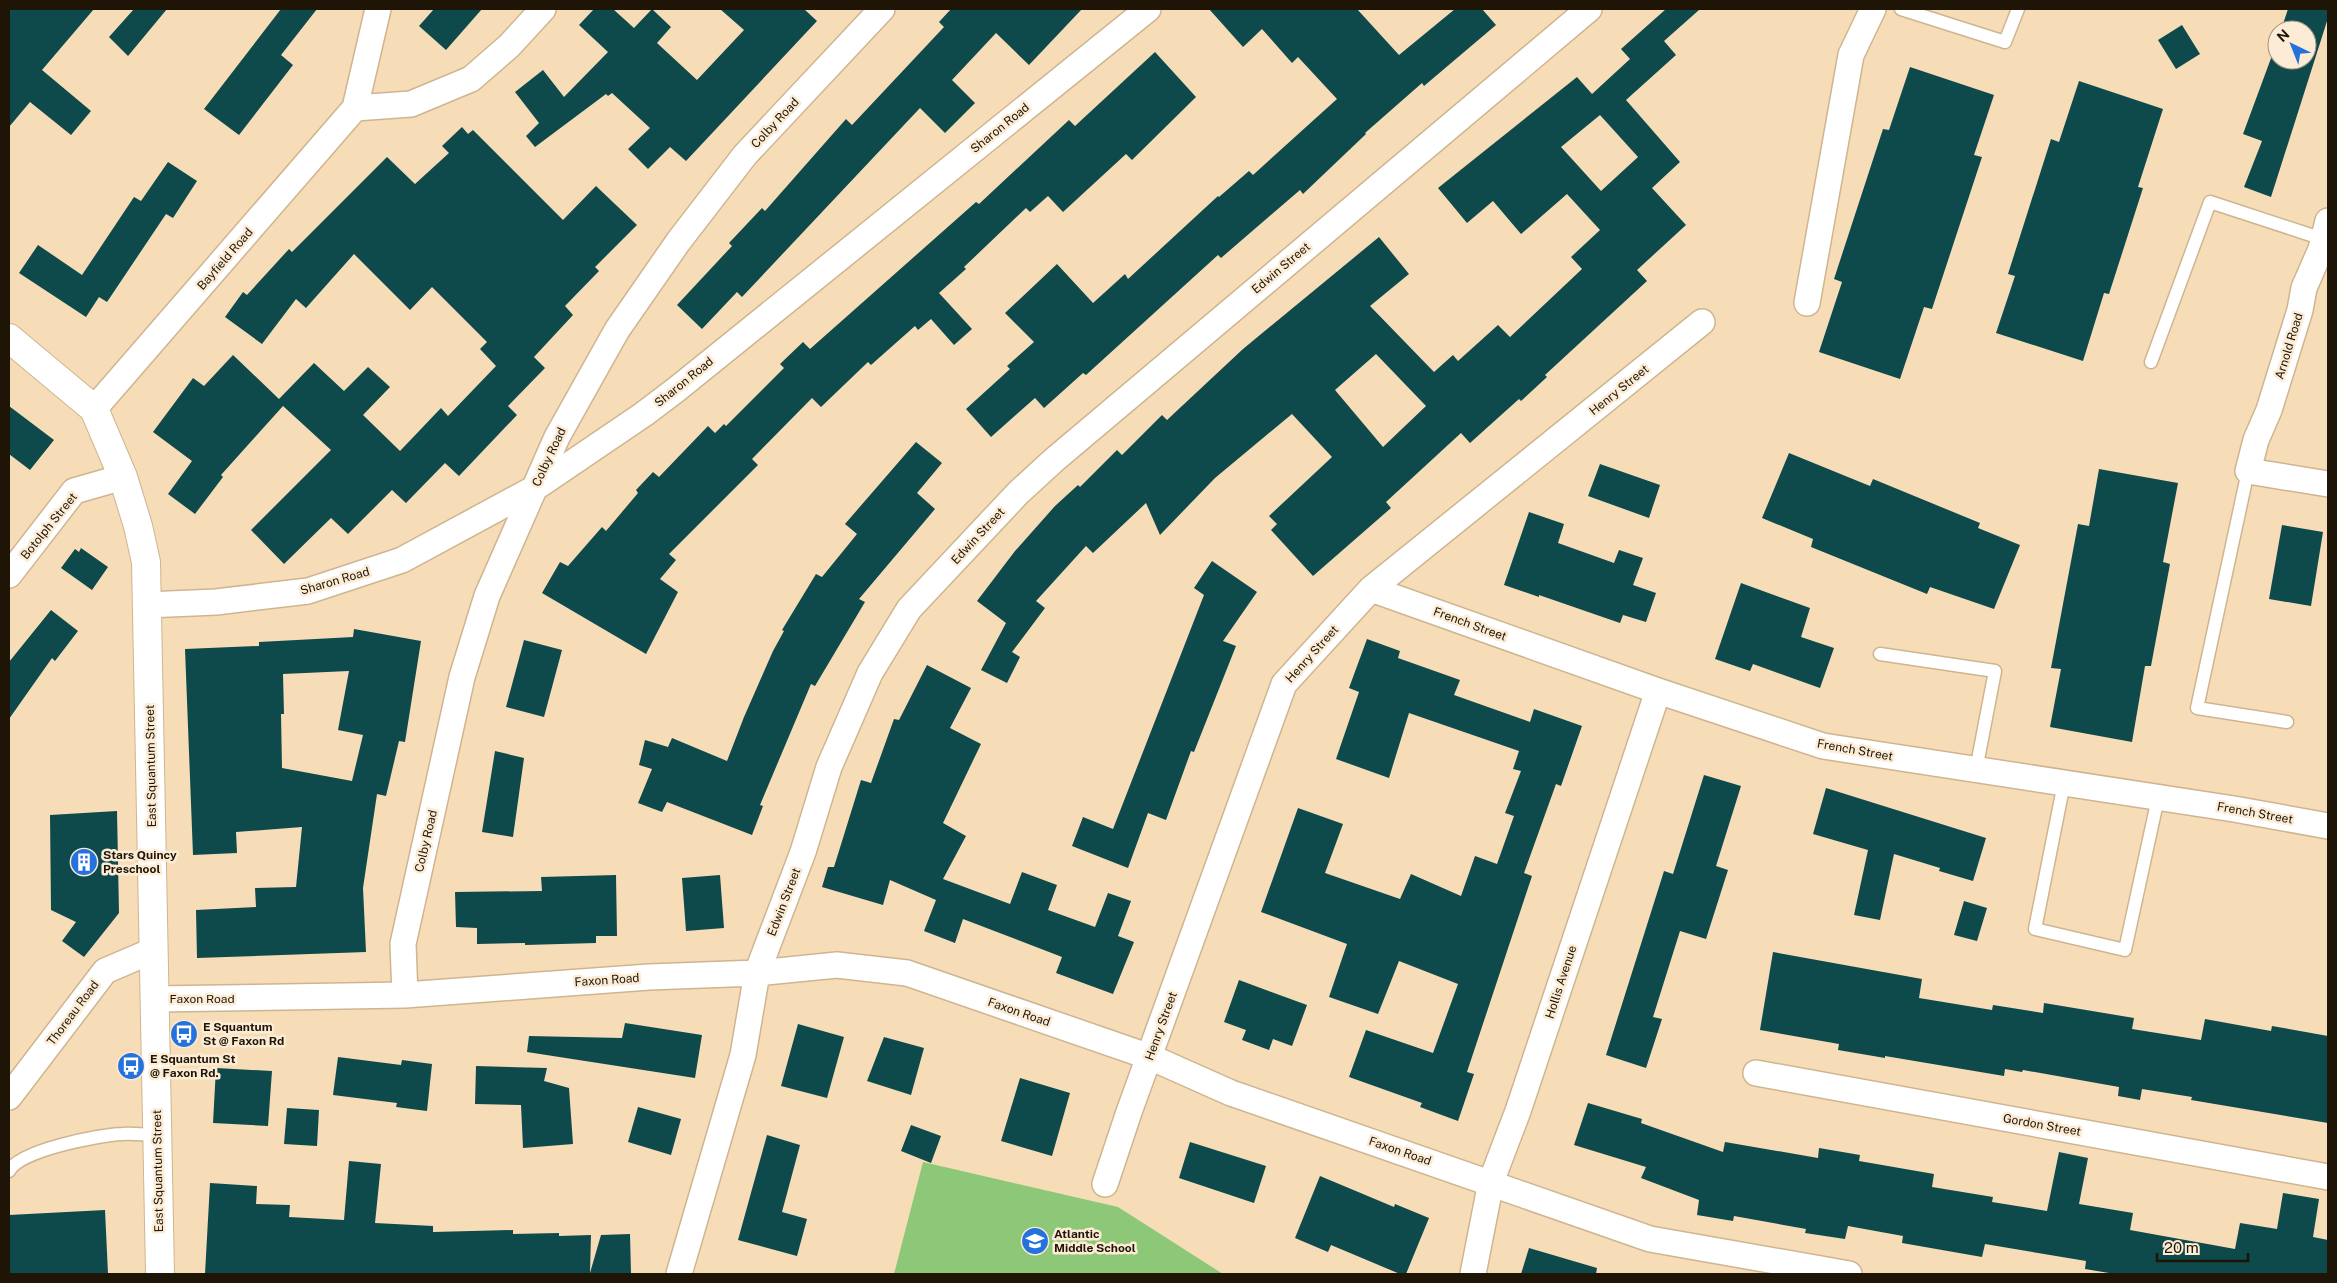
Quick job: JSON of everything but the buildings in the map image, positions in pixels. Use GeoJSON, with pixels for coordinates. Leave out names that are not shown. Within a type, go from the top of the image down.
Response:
{"type":"FeatureCollection","features":[{"type":"Feature","properties":{"kind":"main road","name":"East Squantum Street"},"geometry":{"type":"LineString","coordinates":[[9,338],[94,409],[123,477],[138,526],[146,562],[160,1274]]}},
{"type":"Feature","properties":{"kind":"street"},"geometry":{"type":"LineString","coordinates":[[378,9],[355,108],[411,104],[471,80],[544,9]]}},
{"type":"Feature","properties":{"kind":"street","name":"Colby Road"},"geometry":{"type":"LineString","coordinates":[[405,995],[403,944],[462,677],[487,596],[557,437],[617,330],[678,242],[745,155],[882,9]]}},
{"type":"Feature","properties":{"kind":"street","name":"Sharon Road"},"geometry":{"type":"LineString","coordinates":[[146,605],[216,602],[308,591],[344,581],[402,560],[535,488],[664,399],[1148,9]]}},
{"type":"Feature","properties":{"kind":"street","name":"Edwin Street"},"geometry":{"type":"LineString","coordinates":[[679,1274],[743,1055],[757,973],[803,852],[829,768],[870,673],[909,609],[1018,493],[1054,460],[1588,9]]}},
{"type":"Feature","properties":{"kind":"street"},"geometry":{"type":"LineString","coordinates":[[1807,302],[1851,56],[1874,9]]}},
{"type":"Feature","properties":{"kind":"street","name":"Bayfield Road"},"geometry":{"type":"LineString","coordinates":[[94,409],[355,108]]}},
{"type":"Feature","properties":{"kind":"street","name":"Arnold Road"},"geometry":{"type":"LineString","coordinates":[[2248,471],[2256,440],[2269,410],[2300,310],[2304,288],[2326,230]]}},
{"type":"Feature","properties":{"kind":"street","name":"Henry Street"},"geometry":{"type":"LineString","coordinates":[[1105,1184],[1284,684],[1372,589],[1702,322]]}},
{"type":"Feature","properties":{"kind":"street"},"geometry":{"type":"LineString","coordinates":[[2248,471],[2328,484]]}},
{"type":"Feature","properties":{"kind":"street","name":"Botolph Street"},"geometry":{"type":"LineString","coordinates":[[9,575],[74,491],[123,477]]}},
{"type":"Feature","properties":{"kind":"street","name":"French Street"},"geometry":{"type":"LineString","coordinates":[[1372,589],[1658,691],[1823,746],[2328,826]]}},
{"type":"Feature","properties":{"kind":"street","name":"Hollis Avenue"},"geometry":{"type":"LineString","coordinates":[[1473,1274],[1490,1182],[1518,1111],[1658,691]]}},
{"type":"Feature","properties":{"kind":"street","name":"Thoreau Road"},"geometry":{"type":"LineString","coordinates":[[9,1096],[105,971],[154,950]]}},
{"type":"Feature","properties":{"kind":"street","name":"Faxon Road"},"geometry":{"type":"LineString","coordinates":[[155,999],[405,995],[649,977],[757,973],[837,965],[907,973],[1150,1057],[1230,1093],[1650,1239],[1849,1274]]}},
{"type":"Feature","properties":{"kind":"street","name":"Gordon Street"},"geometry":{"type":"LineString","coordinates":[[1756,1074],[2328,1177]]}},
{"type":"Feature","properties":{"kind":"lane"},"geometry":{"type":"LineString","coordinates":[[1901,9],[2005,42],[2018,9]]}},
{"type":"Feature","properties":{"kind":"lane"},"geometry":{"type":"LineString","coordinates":[[2151,362],[2210,202],[2326,230]]}},
{"type":"Feature","properties":{"kind":"lane"},"geometry":{"type":"LineString","coordinates":[[2248,471],[2197,708],[2287,722]]}},
{"type":"Feature","properties":{"kind":"lane"},"geometry":{"type":"LineString","coordinates":[[1880,654],[1995,671],[1976,770]]}},
{"type":"Feature","properties":{"kind":"lane"},"geometry":{"type":"LineString","coordinates":[[2064,783],[2035,929],[2125,950],[2158,798]]}},
{"type":"Feature","properties":{"kind":"lane"},"geometry":{"type":"LineString","coordinates":[[9,1171],[11,1167],[34,1154],[94,1137],[122,1134],[157,1136]]}},
{"type":"Feature","properties":{"kind":"green space","name":"Atlantic Middle School"},"geometry":{"type":"Polygon","coordinates":[[[923,1162],[1118,1207],[1223,1274],[894,1274],[923,1162]]]}},
{"type":"Feature","properties":{"kind":"place","name":"Stars Quincy Preschool"},"geometry":{"type":"Point","coordinates":[84,862]}},
{"type":"Feature","properties":{"kind":"place","name":"E Squantum St @ Faxon Rd"},"geometry":{"type":"Point","coordinates":[184,1034]}},
{"type":"Feature","properties":{"kind":"place","name":"E Squantum St @ Faxon Rd."},"geometry":{"type":"Point","coordinates":[131,1066]}},
{"type":"Feature","properties":{"kind":"place","name":"Atlantic Middle School"},"geometry":{"type":"Point","coordinates":[1035,1241]}}]}
